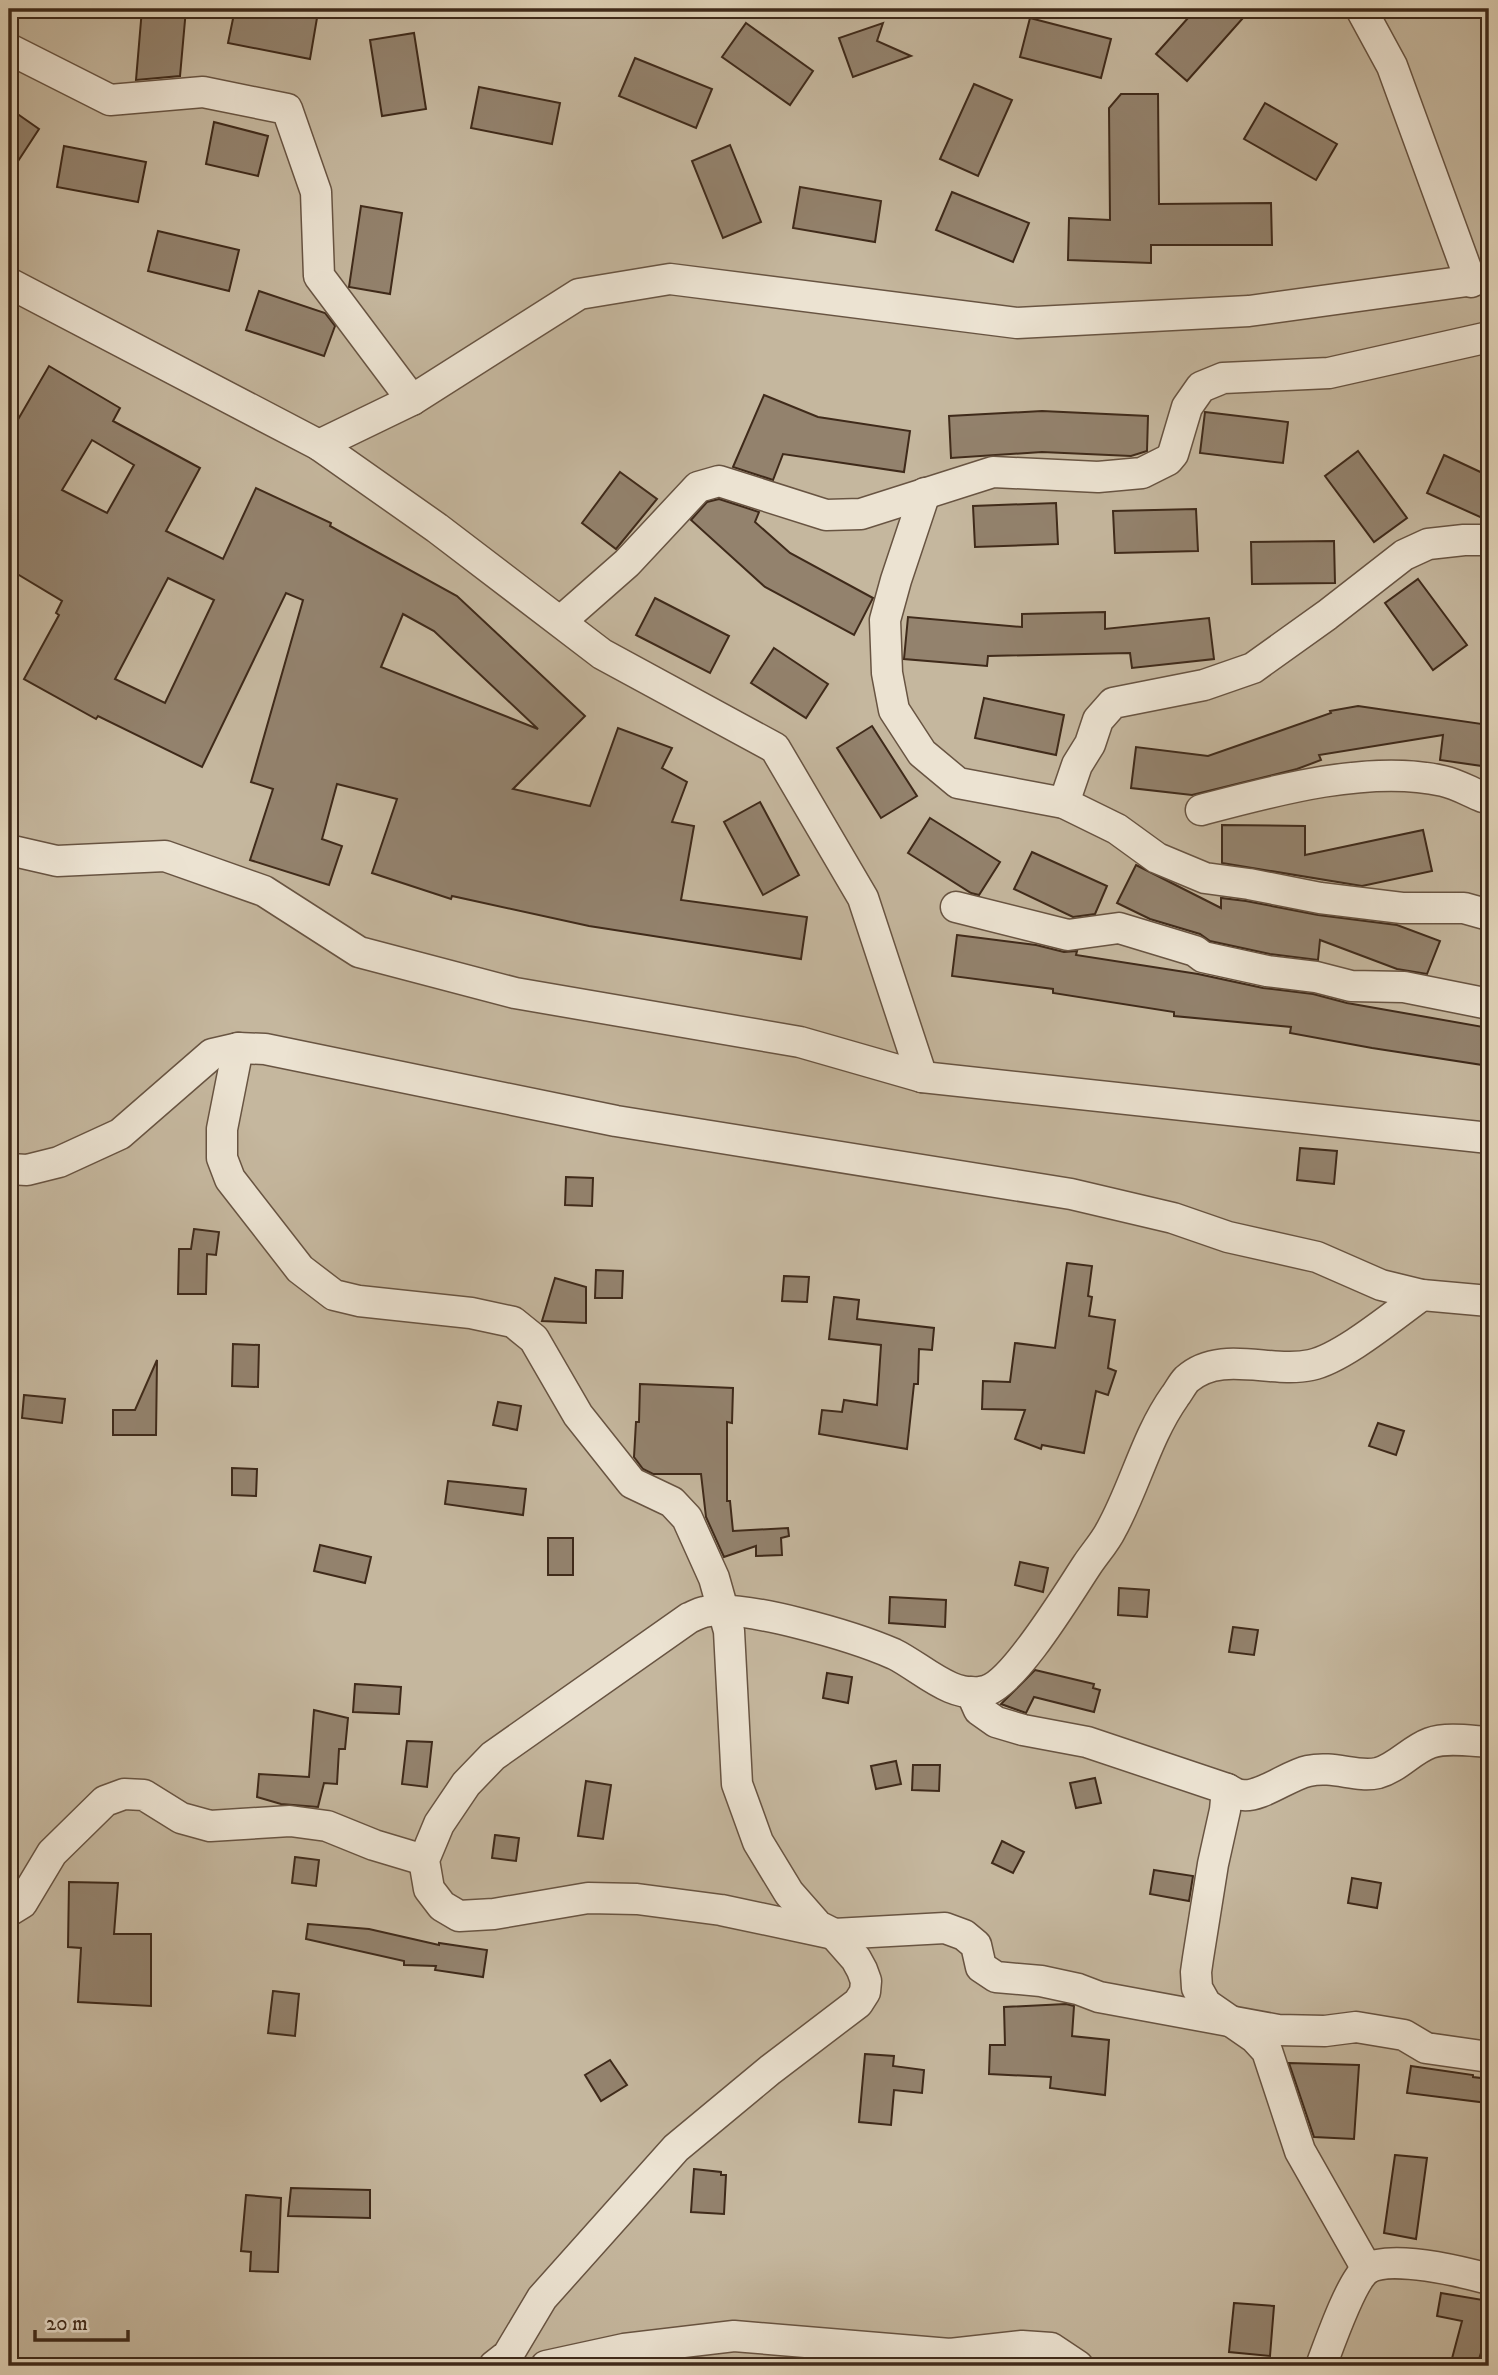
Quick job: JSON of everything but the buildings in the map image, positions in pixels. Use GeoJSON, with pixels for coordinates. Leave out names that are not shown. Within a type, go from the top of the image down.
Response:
{"type":"FeatureCollection","features":[{"type":"Feature","properties":{"kind":"street"},"geometry":{"type":"LineString","coordinates":[[319,444],[412,400],[579,294],[670,279],[1017,323],[1249,311],[1480,280],[1392,66],[1361,9]]}},
{"type":"Feature","properties":{"kind":"street"},"geometry":{"type":"LineString","coordinates":[[9,50],[110,100],[203,92],[287,109],[316,192],[319,276],[412,400]]}},
{"type":"Feature","properties":{"kind":"street"},"geometry":{"type":"LineString","coordinates":[[9,283],[319,444],[437,528],[602,654],[775,748],[863,898],[922,1077]]}},
{"type":"Feature","properties":{"kind":"street"},"geometry":{"type":"LineString","coordinates":[[561,621],[627,563],[698,487],[710,482],[719,481],[826,515],[861,514],[993,471],[1097,477],[1142,473],[1168,460],[1173,454],[1188,407],[1201,387],[1223,378],[1329,373],[1489,337]]}},
{"type":"Feature","properties":{"kind":"street"},"geometry":{"type":"LineString","coordinates":[[925,494],[895,580],[885,620],[887,673],[894,709],[922,753],[958,783],[1064,803],[1117,829],[1157,858],[1205,878],[1320,898],[1402,908],[1464,908],[1489,915]]}},
{"type":"Feature","properties":{"kind":"street"},"geometry":{"type":"LineString","coordinates":[[1064,803],[1077,765],[1090,744],[1098,720],[1113,703],[1204,685],[1253,668],[1404,555],[1428,544],[1489,540]]}},
{"type":"Feature","properties":{"kind":"street"},"geometry":{"type":"LineString","coordinates":[[1201,810],[1280,789],[1392,775],[1445,781],[1489,797]]}},
{"type":"Feature","properties":{"kind":"street"},"geometry":{"type":"LineString","coordinates":[[9,850],[57,861],[166,856],[264,891],[359,952],[515,993],[800,1042],[922,1077],[1489,1138]]}},
{"type":"Feature","properties":{"kind":"street"},"geometry":{"type":"LineString","coordinates":[[956,907],[1068,935],[1119,928],[1195,951],[1203,957],[1254,968],[1316,976],[1351,986],[1404,987],[1489,1004]]}},
{"type":"Feature","properties":{"kind":"street"},"geometry":{"type":"LineString","coordinates":[[238,1048],[222,1129],[222,1157],[230,1179],[300,1269],[334,1295],[359,1301],[471,1313],[513,1322],[534,1339],[578,1415],[632,1483],[672,1502],[687,1518],[714,1578],[729,1632],[737,1784],[758,1843],[789,1893],[818,1926],[834,1934],[856,1959],[866,1981],[865,1992],[858,2003],[770,2070],[676,2148],[542,2298],[508,2355],[494,2366]]}},
{"type":"Feature","properties":{"kind":"street"},"geometry":{"type":"LineString","coordinates":[[9,1169],[27,1170],[59,1162],[121,1133],[212,1054],[238,1048],[265,1049],[616,1121],[1071,1194],[1173,1218],[1228,1237],[1317,1257],[1381,1285],[1422,1295],[1489,1301]]}},
{"type":"Feature","properties":{"kind":"street"},"geometry":{"type":"LineString","coordinates":[[1422,1295],[1358,1341],[1311,1365],[1214,1365],[1188,1379],[1164,1412],[1111,1532],[1020,1661],[998,1685],[986,1691],[971,1692],[946,1684],[894,1654],[840,1636],[745,1612],[704,1612],[689,1618],[493,1756],[466,1784],[439,1824],[424,1860],[429,1889],[442,1906],[459,1916],[494,1914],[588,1898],[637,1899],[721,1910],[834,1934],[945,1928],[964,1935],[976,1945],[981,1967],[996,1977],[1041,1981],[1078,1989],[1099,1997],[1278,2029],[1325,2031],[1356,2028],[1404,2035],[1426,2048],[1489,2057]]}},
{"type":"Feature","properties":{"kind":"street"},"geometry":{"type":"LineString","coordinates":[[971,1692],[979,1710],[996,1722],[1087,1742],[1242,1796],[1315,1769],[1334,1768],[1363,1774],[1377,1773],[1429,1743],[1489,1742]]}},
{"type":"Feature","properties":{"kind":"street"},"geometry":{"type":"LineString","coordinates":[[1227,1789],[1196,1972],[1197,1988],[1206,2004],[1255,2038],[1267,2052],[1300,2151],[1367,2269]]}},
{"type":"Feature","properties":{"kind":"street"},"geometry":{"type":"LineString","coordinates":[[9,1911],[22,1903],[52,1853],[105,1801],[124,1794],[144,1795],[181,1818],[211,1826],[290,1821],[327,1826],[374,1845],[424,1860]]}},
{"type":"Feature","properties":{"kind":"street"},"geometry":{"type":"LineString","coordinates":[[1321,2366],[1357,2281],[1367,2269],[1401,2263],[1442,2268],[1489,2279]]}},
{"type":"Feature","properties":{"kind":"street"},"geometry":{"type":"LineString","coordinates":[[546,2366],[624,2348],[734,2336],[950,2354],[1022,2346],[1051,2348],[1078,2366]]}},
{"type":"Feature","properties":{"kind":"shaded area"},"geometry":{"type":"Polygon","coordinates":[[[9,9],[1489,9],[1489,2366],[9,2366],[9,9]]]}}]}
